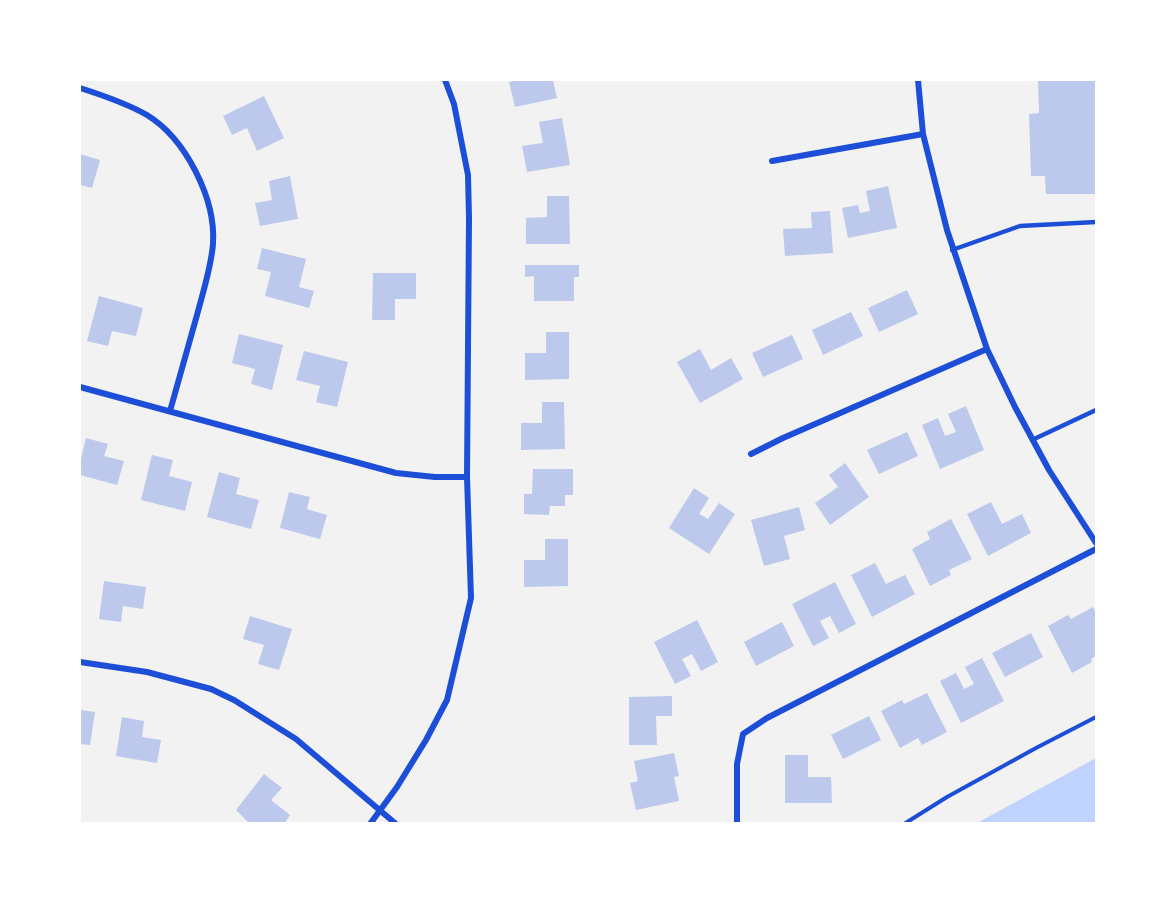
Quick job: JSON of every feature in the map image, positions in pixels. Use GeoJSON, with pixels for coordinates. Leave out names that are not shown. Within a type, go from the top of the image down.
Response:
{"type":"FeatureCollection","features":[{"type":"Feature","properties":{"kind":"street"},"geometry":{"type":"LineString","coordinates":[[370,824],[398,787],[447,700],[471,598],[467,477],[468,175],[454,104],[445,80]]}},
{"type":"Feature","properties":{"kind":"street"},"geometry":{"type":"LineString","coordinates":[[918,80],[923,134],[952,250],[987,349],[1032,440],[1096,543]]}},
{"type":"Feature","properties":{"kind":"street"},"geometry":{"type":"LineString","coordinates":[[80,88],[148,116],[179,144],[197,174],[206,196],[213,242],[209,269],[170,411]]}},
{"type":"Feature","properties":{"kind":"street"},"geometry":{"type":"LineString","coordinates":[[772,161],[923,134]]}},
{"type":"Feature","properties":{"kind":"street"},"geometry":{"type":"LineString","coordinates":[[751,454],[987,349]]}},
{"type":"Feature","properties":{"kind":"street"},"geometry":{"type":"LineString","coordinates":[[80,387],[396,473],[467,477]]}},
{"type":"Feature","properties":{"kind":"street"},"geometry":{"type":"LineString","coordinates":[[737,824],[737,764],[743,734],[766,718],[1096,549]]}},
{"type":"Feature","properties":{"kind":"street"},"geometry":{"type":"LineString","coordinates":[[80,662],[147,672],[211,689],[234,700],[296,739],[396,824]]}},
{"type":"Feature","properties":{"kind":"lane"},"geometry":{"type":"LineString","coordinates":[[952,250],[1020,226],[1096,222]]}},
{"type":"Feature","properties":{"kind":"lane"},"geometry":{"type":"LineString","coordinates":[[1032,440],[1096,410]]}},
{"type":"Feature","properties":{"kind":"path"},"geometry":{"type":"LineString","coordinates":[[904,824],[966,786],[1096,717]]}},
{"type":"Feature","properties":{"kind":"water"},"geometry":{"type":"Polygon","coordinates":[[[1096,758],[1096,823],[977,823],[1096,758]]]}},
{"type":"Feature","properties":{"kind":"building"},"geometry":{"type":"Polygon","coordinates":[[[553,80],[557,98],[515,107],[509,82],[553,80]]]}},
{"type":"Feature","properties":{"kind":"building"},"geometry":{"type":"Polygon","coordinates":[[[1038,80],[1096,80],[1096,194],[1046,194],[1045,176],[1031,176],[1029,114],[1039,113],[1038,80]]]}},
{"type":"Feature","properties":{"kind":"building"},"geometry":{"type":"Polygon","coordinates":[[[264,96],[284,138],[257,151],[247,128],[232,135],[223,116],[264,96]]]}},
{"type":"Feature","properties":{"kind":"building"},"geometry":{"type":"Polygon","coordinates":[[[562,118],[570,165],[527,172],[522,146],[543,143],[539,122],[562,118]]]}},
{"type":"Feature","properties":{"kind":"building"},"geometry":{"type":"Polygon","coordinates":[[[80,154],[100,160],[92,188],[80,185],[80,154]]]}},
{"type":"Feature","properties":{"kind":"building"},"geometry":{"type":"Polygon","coordinates":[[[290,176],[298,219],[260,226],[255,203],[272,200],[269,181],[290,176]]]}},
{"type":"Feature","properties":{"kind":"building"},"geometry":{"type":"Polygon","coordinates":[[[888,186],[897,228],[848,238],[842,208],[858,205],[860,213],[870,211],[866,191],[888,186]]]}},
{"type":"Feature","properties":{"kind":"building"},"geometry":{"type":"Polygon","coordinates":[[[547,196],[569,196],[570,244],[526,244],[526,218],[547,217],[547,196]]]}},
{"type":"Feature","properties":{"kind":"building"},"geometry":{"type":"Polygon","coordinates":[[[830,211],[833,253],[785,256],[783,229],[812,228],[811,212],[830,211]]]}},
{"type":"Feature","properties":{"kind":"building"},"geometry":{"type":"Polygon","coordinates":[[[262,248],[306,259],[299,287],[314,291],[309,308],[265,296],[271,272],[257,269],[262,248]]]}},
{"type":"Feature","properties":{"kind":"building"},"geometry":{"type":"Polygon","coordinates":[[[525,265],[579,265],[579,277],[574,277],[574,301],[534,301],[534,276],[525,277],[525,265]]]}},
{"type":"Feature","properties":{"kind":"building"},"geometry":{"type":"Polygon","coordinates":[[[373,273],[416,273],[416,299],[395,299],[395,320],[372,320],[373,273]]]}},
{"type":"Feature","properties":{"kind":"building"},"geometry":{"type":"Polygon","coordinates":[[[907,290],[918,314],[879,332],[868,308],[907,290]]]}},
{"type":"Feature","properties":{"kind":"building"},"geometry":{"type":"Polygon","coordinates":[[[99,296],[143,308],[136,336],[112,331],[108,346],[87,341],[99,296]]]}},
{"type":"Feature","properties":{"kind":"building"},"geometry":{"type":"Polygon","coordinates":[[[851,312],[863,336],[823,355],[812,330],[851,312]]]}},
{"type":"Feature","properties":{"kind":"building"},"geometry":{"type":"Polygon","coordinates":[[[546,332],[569,332],[569,379],[525,380],[525,353],[546,353],[546,332]]]}},
{"type":"Feature","properties":{"kind":"building"},"geometry":{"type":"Polygon","coordinates":[[[239,334],[283,345],[272,390],[251,384],[255,369],[232,363],[239,334]]]}},
{"type":"Feature","properties":{"kind":"building"},"geometry":{"type":"Polygon","coordinates":[[[792,335],[803,359],[763,377],[752,353],[792,335]]]}},
{"type":"Feature","properties":{"kind":"building"},"geometry":{"type":"Polygon","coordinates":[[[700,349],[711,370],[731,358],[743,379],[700,403],[677,362],[700,349]]]}},
{"type":"Feature","properties":{"kind":"building"},"geometry":{"type":"Polygon","coordinates":[[[304,351],[348,362],[337,407],[316,402],[320,386],[296,380],[304,351]]]}},
{"type":"Feature","properties":{"kind":"building"},"geometry":{"type":"Polygon","coordinates":[[[542,402],[564,402],[565,449],[521,450],[521,423],[542,423],[542,402]]]}},
{"type":"Feature","properties":{"kind":"building"},"geometry":{"type":"Polygon","coordinates":[[[966,406],[984,450],[940,469],[922,425],[938,418],[945,436],[956,432],[948,414],[966,406]]]}},
{"type":"Feature","properties":{"kind":"building"},"geometry":{"type":"Polygon","coordinates":[[[907,432],[918,456],[879,474],[867,450],[907,432]]]}},
{"type":"Feature","properties":{"kind":"building"},"geometry":{"type":"Polygon","coordinates":[[[86,438],[108,444],[104,456],[124,461],[117,485],[80,475],[80,463],[86,438]]]}},
{"type":"Feature","properties":{"kind":"building"},"geometry":{"type":"Polygon","coordinates":[[[152,455],[173,460],[169,476],[192,482],[185,511],[141,500],[152,455]]]}},
{"type":"Feature","properties":{"kind":"building"},"geometry":{"type":"Polygon","coordinates":[[[845,463],[869,497],[830,525],[815,503],[838,487],[829,475],[845,463]]]}},
{"type":"Feature","properties":{"kind":"building"},"geometry":{"type":"Polygon","coordinates":[[[533,469],[573,469],[573,495],[565,495],[565,506],[550,506],[549,515],[524,514],[524,494],[532,494],[533,469]]]}},
{"type":"Feature","properties":{"kind":"building"},"geometry":{"type":"Polygon","coordinates":[[[219,472],[240,478],[236,494],[259,500],[251,529],[207,517],[219,472]]]}},
{"type":"Feature","properties":{"kind":"building"},"geometry":{"type":"Polygon","coordinates":[[[694,488],[709,498],[699,514],[708,519],[719,503],[735,514],[709,554],[669,528],[694,488]]]}},
{"type":"Feature","properties":{"kind":"building"},"geometry":{"type":"Polygon","coordinates":[[[289,492],[310,497],[307,509],[327,515],[320,539],[280,528],[289,492]]]}},
{"type":"Feature","properties":{"kind":"building"},"geometry":{"type":"Polygon","coordinates":[[[991,502],[1002,524],[1022,514],[1031,533],[988,556],[967,514],[991,502]]]}},
{"type":"Feature","properties":{"kind":"building"},"geometry":{"type":"Polygon","coordinates":[[[799,507],[805,530],[784,536],[790,559],[764,566],[751,520],[799,507]]]}},
{"type":"Feature","properties":{"kind":"building"},"geometry":{"type":"Polygon","coordinates":[[[951,519],[972,559],[949,570],[951,575],[930,586],[912,549],[930,539],[927,532],[951,519]]]}},
{"type":"Feature","properties":{"kind":"building"},"geometry":{"type":"Polygon","coordinates":[[[545,539],[568,539],[568,586],[524,587],[524,560],[545,560],[545,539]]]}},
{"type":"Feature","properties":{"kind":"building"},"geometry":{"type":"Polygon","coordinates":[[[875,563],[886,584],[905,575],[915,594],[872,617],[851,575],[875,563]]]}},
{"type":"Feature","properties":{"kind":"building"},"geometry":{"type":"Polygon","coordinates":[[[104,581],[146,587],[143,609],[123,606],[121,622],[99,619],[104,581]]]}},
{"type":"Feature","properties":{"kind":"building"},"geometry":{"type":"Polygon","coordinates":[[[835,582],[856,624],[839,633],[830,616],[820,621],[829,638],[813,646],[792,604],[835,582]]]}},
{"type":"Feature","properties":{"kind":"building"},"geometry":{"type":"Polygon","coordinates":[[[1093,607],[1096,614],[1096,656],[1091,659],[1092,662],[1072,673],[1048,626],[1068,615],[1071,619],[1093,607]]]}},
{"type":"Feature","properties":{"kind":"building"},"geometry":{"type":"Polygon","coordinates":[[[250,616],[292,629],[279,670],[258,664],[264,645],[243,639],[250,616]]]}},
{"type":"Feature","properties":{"kind":"building"},"geometry":{"type":"Polygon","coordinates":[[[697,620],[718,662],[701,671],[692,654],[682,659],[691,676],[675,684],[654,642],[697,620]]]}},
{"type":"Feature","properties":{"kind":"building"},"geometry":{"type":"Polygon","coordinates":[[[782,622],[794,646],[756,666],[744,642],[782,622]]]}},
{"type":"Feature","properties":{"kind":"building"},"geometry":{"type":"Polygon","coordinates":[[[1031,633],[1043,657],[1005,677],[992,653],[1031,633]]]}},
{"type":"Feature","properties":{"kind":"building"},"geometry":{"type":"Polygon","coordinates":[[[982,658],[1004,701],[961,723],[940,681],[956,673],[964,689],[974,684],[965,667],[982,658]]]}},
{"type":"Feature","properties":{"kind":"building"},"geometry":{"type":"Polygon","coordinates":[[[927,693],[947,732],[922,745],[918,738],[900,748],[881,711],[902,700],[904,704],[927,693]]]}},
{"type":"Feature","properties":{"kind":"building"},"geometry":{"type":"Polygon","coordinates":[[[672,696],[672,716],[656,716],[657,745],[629,745],[629,697],[672,696]]]}},
{"type":"Feature","properties":{"kind":"building"},"geometry":{"type":"Polygon","coordinates":[[[80,710],[95,712],[90,745],[80,744],[80,710]]]}},
{"type":"Feature","properties":{"kind":"building"},"geometry":{"type":"Polygon","coordinates":[[[869,716],[881,740],[843,759],[831,735],[869,716]]]}},
{"type":"Feature","properties":{"kind":"building"},"geometry":{"type":"Polygon","coordinates":[[[122,717],[144,721],[142,737],[161,740],[157,763],[116,756],[122,717]]]}},
{"type":"Feature","properties":{"kind":"building"},"geometry":{"type":"Polygon","coordinates":[[[674,753],[679,776],[674,777],[679,801],[636,810],[630,783],[638,781],[634,761],[674,753]]]}},
{"type":"Feature","properties":{"kind":"building"},"geometry":{"type":"Polygon","coordinates":[[[785,755],[808,755],[808,777],[831,777],[832,803],[785,803],[785,755]]]}},
{"type":"Feature","properties":{"kind":"building"},"geometry":{"type":"Polygon","coordinates":[[[264,774],[282,788],[271,800],[290,815],[284,824],[250,824],[236,810],[264,774]]]}}]}
